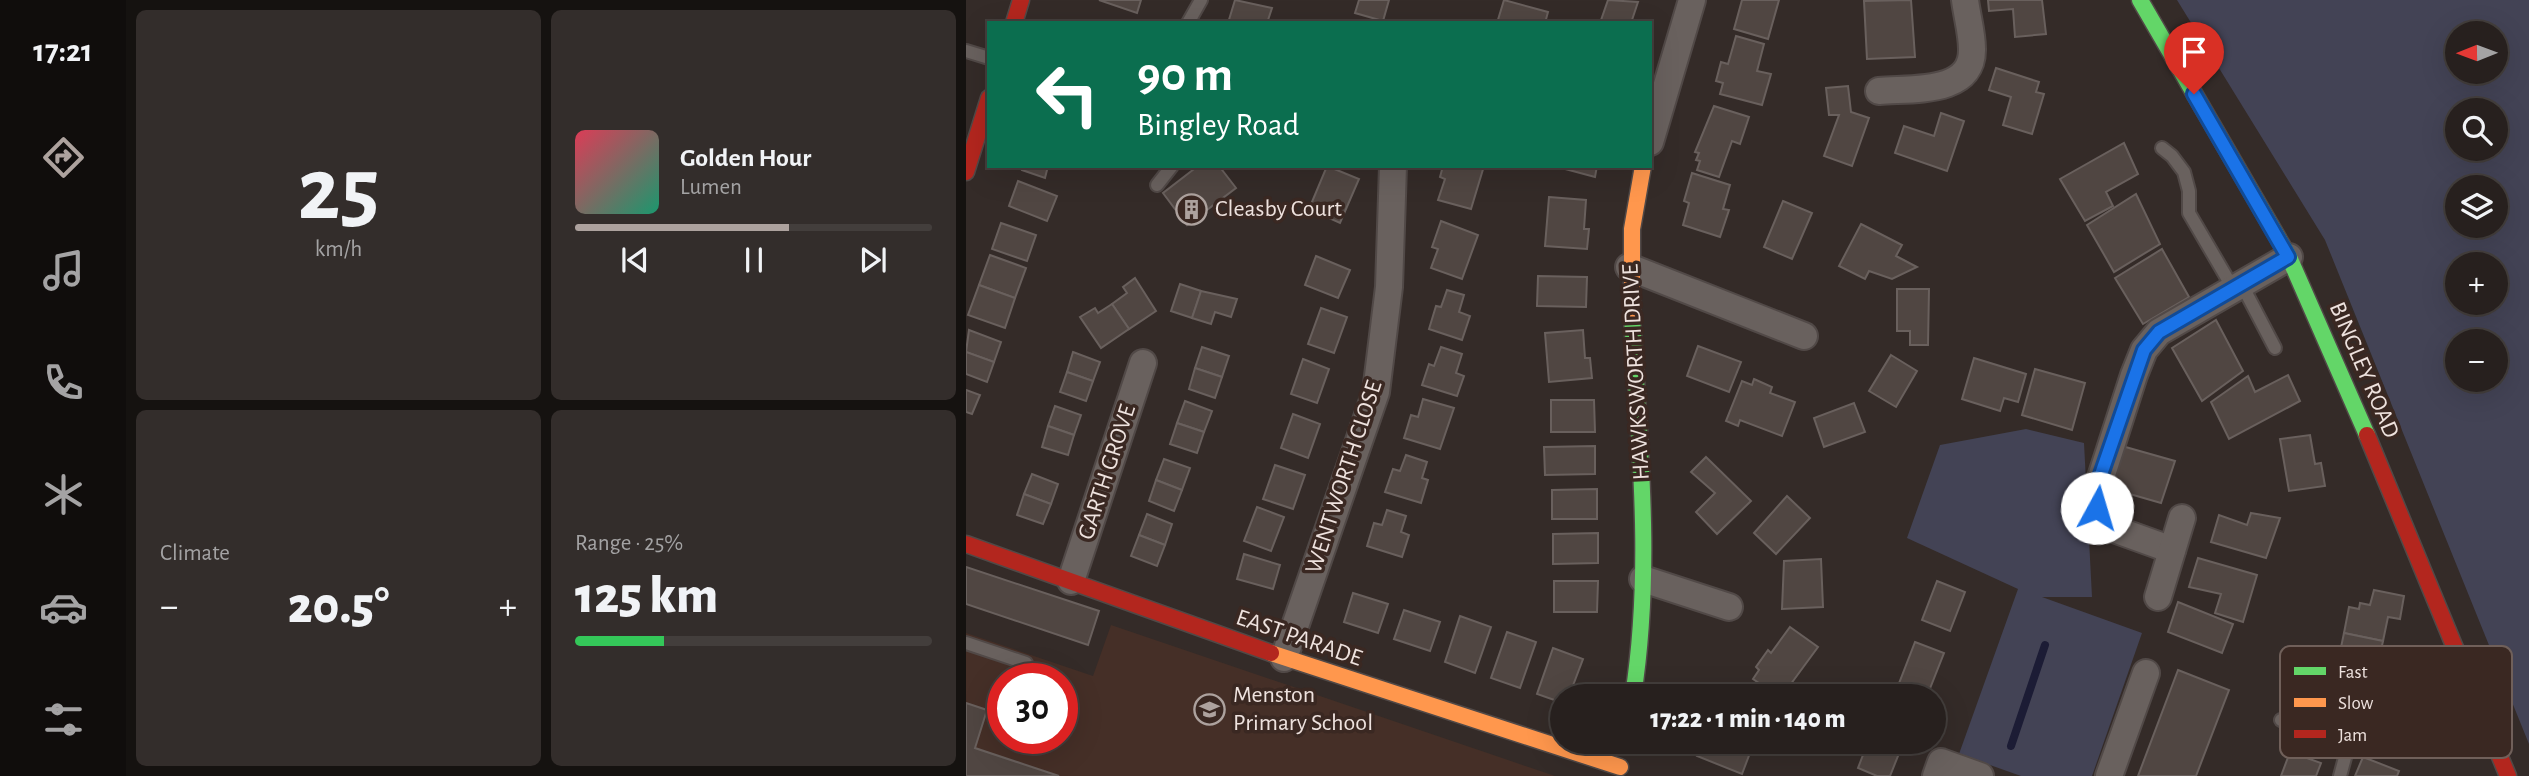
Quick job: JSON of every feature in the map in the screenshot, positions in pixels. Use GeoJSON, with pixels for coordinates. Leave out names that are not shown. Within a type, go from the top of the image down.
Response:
{"type":"FeatureCollection","features":[{"type":"Feature","properties":{"kind":"street"},"geometry":{"type":"LineString","coordinates":[[1652,135],[1692,0]]}},
{"type":"Feature","properties":{"kind":"street"},"geometry":{"type":"LineString","coordinates":[[1879,91],[1951,84],[1966,73],[1972,52],[1965,0]]}},
{"type":"Feature","properties":{"kind":"street","name":"BINGLEY ROAD"},"geometry":{"type":"LineString","coordinates":[[2140,0],[2288,257],[2328,340],[2455,646]]}},
{"type":"Feature","properties":{"kind":"street"},"geometry":{"type":"LineString","coordinates":[[966,172],[987,104]]}},
{"type":"Feature","properties":{"kind":"street","name":"WENTWORTH CLOSE"},"geometry":{"type":"LineString","coordinates":[[1284,658],[1376,392],[1389,287],[1393,168]]}},
{"type":"Feature","properties":{"kind":"street","name":"HAWKSWORTH DRIVE"},"geometry":{"type":"LineString","coordinates":[[1634,684],[1643,579],[1641,424],[1629,267],[1634,195],[1642,168]]}},
{"type":"Feature","properties":{"kind":"street"},"geometry":{"type":"LineString","coordinates":[[2172,550],[2110,527],[2097,508],[2097,486],[2144,350],[2159,332],[2288,257]]}},
{"type":"Feature","properties":{"kind":"street"},"geometry":{"type":"LineString","coordinates":[[1629,267],[1804,335]]}},
{"type":"Feature","properties":{"kind":"street","name":"GARTH GROVE"},"geometry":{"type":"LineString","coordinates":[[1071,581],[1143,363]]}},
{"type":"Feature","properties":{"kind":"street"},"geometry":{"type":"LineString","coordinates":[[2158,597],[2182,518]]}},
{"type":"Feature","properties":{"kind":"street","name":"EAST PARADE"},"geometry":{"type":"LineString","coordinates":[[966,544],[1284,658],[1621,762]]}},
{"type":"Feature","properties":{"kind":"street"},"geometry":{"type":"LineString","coordinates":[[1643,579],[1729,607]]}},
{"type":"Feature","properties":{"kind":"street"},"geometry":{"type":"LineString","coordinates":[[2109,776],[2146,673]]}},
{"type":"Feature","properties":{"kind":"street"},"geometry":{"type":"LineString","coordinates":[[1936,776],[1941,762],[1980,776]]}},
{"type":"Feature","properties":{"kind":"street"},"geometry":{"type":"LineString","coordinates":[[2505,767],[2529,769]]}},
{"type":"Feature","properties":{"kind":"lane"},"geometry":{"type":"LineString","coordinates":[[1189,21],[1201,0]]}},
{"type":"Feature","properties":{"kind":"lane"},"geometry":{"type":"LineString","coordinates":[[966,51],[987,57]]}},
{"type":"Feature","properties":{"kind":"lane"},"geometry":{"type":"LineString","coordinates":[[2162,148],[2184,172],[2189,191],[2189,213],[2275,348]]}},
{"type":"Feature","properties":{"kind":"lane"},"geometry":{"type":"LineString","coordinates":[[1157,185],[1170,168]]}},
{"type":"Feature","properties":{"kind":"lane"},"geometry":{"type":"LineString","coordinates":[[966,643],[1026,663]]}},
{"type":"Feature","properties":{"kind":"lane"},"geometry":{"type":"LineString","coordinates":[[2340,776],[2345,758]]}},
{"type":"Feature","properties":{"kind":"shaded area"},"geometry":{"type":"Polygon","coordinates":[[[2177,0],[2529,0],[2529,744],[2512,702],[2512,646],[2489,646],[2325,240],[2177,0]]]}},
{"type":"Feature","properties":{"kind":"shaded area"},"geometry":{"type":"Polygon","coordinates":[[[2026,429],[2084,443],[2092,597],[2042,597],[2142,633],[2092,776],[2021,776],[1959,754],[2018,589],[1907,538],[1940,445],[2026,429]]]}},
{"type":"Feature","properties":{"kind":"shaded area","name":"Menston Primary School"},"geometry":{"type":"Polygon","coordinates":[[[1111,625],[1555,776],[966,776],[966,633],[1055,663],[987,663],[987,754],[1078,754],[1078,671],[1093,676],[1111,625]]]}},
{"type":"Feature","properties":{"kind":"building"},"geometry":{"type":"Polygon","coordinates":[[[1099,0],[1141,0],[1137,13],[1099,0]]]}},
{"type":"Feature","properties":{"kind":"building"},"geometry":{"type":"Polygon","coordinates":[[[1235,0],[1272,8],[1268,21],[1229,21],[1235,0]]]}},
{"type":"Feature","properties":{"kind":"building"},"geometry":{"type":"Polygon","coordinates":[[[1359,0],[1389,0],[1383,21],[1355,13],[1359,0]]]}},
{"type":"Feature","properties":{"kind":"building"},"geometry":{"type":"Polygon","coordinates":[[[1504,0],[1548,12],[1546,21],[1498,21],[1504,0]]]}},
{"type":"Feature","properties":{"kind":"building"},"geometry":{"type":"Polygon","coordinates":[[[1608,0],[1638,2],[1632,21],[1601,21],[1608,0]]]}},
{"type":"Feature","properties":{"kind":"building"},"geometry":{"type":"Polygon","coordinates":[[[1742,0],[1779,0],[1768,39],[1734,29],[1742,0]]]}},
{"type":"Feature","properties":{"kind":"building"},"geometry":{"type":"Polygon","coordinates":[[[1911,0],[1915,57],[1867,59],[1864,1],[1911,0]]]}},
{"type":"Feature","properties":{"kind":"building"},"geometry":{"type":"Polygon","coordinates":[[[1988,0],[2042,0],[2046,34],[2015,37],[2013,9],[1989,11],[1988,0]]]}},
{"type":"Feature","properties":{"kind":"building"},"geometry":{"type":"Polygon","coordinates":[[[1736,36],[1764,44],[1757,71],[1771,74],[1762,105],[1720,94],[1723,83],[1716,81],[1721,62],[1728,64],[1736,36]]]}},
{"type":"Feature","properties":{"kind":"building"},"geometry":{"type":"Polygon","coordinates":[[[1996,68],[2039,82],[2036,92],[2044,94],[2032,134],[2003,125],[2011,97],[1989,90],[1996,68]]]}},
{"type":"Feature","properties":{"kind":"building"},"geometry":{"type":"Polygon","coordinates":[[[1848,86],[1851,112],[1869,118],[1852,166],[1824,156],[1839,115],[1829,115],[1826,88],[1848,86]]]}},
{"type":"Feature","properties":{"kind":"building"},"geometry":{"type":"Polygon","coordinates":[[[1714,106],[1749,117],[1740,144],[1732,141],[1719,177],[1697,170],[1700,161],[1696,160],[1699,153],[1695,152],[1714,106]]]}},
{"type":"Feature","properties":{"kind":"building"},"geometry":{"type":"Polygon","coordinates":[[[1941,113],[1964,121],[1947,171],[1895,153],[1904,126],[1934,136],[1941,113]]]}},
{"type":"Feature","properties":{"kind":"building"},"geometry":{"type":"Polygon","coordinates":[[[2124,143],[2138,174],[2106,192],[2113,206],[2085,221],[2060,179],[2124,143]]]}},
{"type":"Feature","properties":{"kind":"building"},"geometry":{"type":"Polygon","coordinates":[[[1022,168],[1048,168],[1045,178],[1022,168]]]}},
{"type":"Feature","properties":{"kind":"building","name":"Cleasby Court"},"geometry":{"type":"Polygon","coordinates":[[[1195,168],[1221,168],[1236,188],[1187,225],[1163,193],[1195,168]]]}},
{"type":"Feature","properties":{"kind":"building"},"geometry":{"type":"Polygon","coordinates":[[[1326,168],[1359,179],[1340,223],[1309,209],[1326,168]]]}},
{"type":"Feature","properties":{"kind":"building"},"geometry":{"type":"Polygon","coordinates":[[[1442,168],[1483,168],[1471,209],[1438,200],[1445,179],[1440,177],[1442,168]]]}},
{"type":"Feature","properties":{"kind":"building"},"geometry":{"type":"Polygon","coordinates":[[[1561,168],[1597,168],[1595,177],[1561,168]]]}},
{"type":"Feature","properties":{"kind":"building"},"geometry":{"type":"Polygon","coordinates":[[[1692,173],[1730,185],[1723,209],[1729,210],[1720,237],[1683,225],[1689,203],[1684,201],[1692,173]]]}},
{"type":"Feature","properties":{"kind":"building"},"geometry":{"type":"Polygon","coordinates":[[[1018,181],[1057,196],[1047,221],[1009,206],[1018,181]]]}},
{"type":"Feature","properties":{"kind":"building"},"geometry":{"type":"Polygon","coordinates":[[[2136,194],[2160,244],[2114,272],[2087,225],[2136,194]]]}},
{"type":"Feature","properties":{"kind":"building"},"geometry":{"type":"Polygon","coordinates":[[[1549,197],[1586,200],[1584,229],[1589,229],[1587,249],[1545,246],[1549,197]]]}},
{"type":"Feature","properties":{"kind":"building"},"geometry":{"type":"Polygon","coordinates":[[[1783,201],[1812,213],[1792,259],[1764,247],[1783,201]]]}},
{"type":"Feature","properties":{"kind":"building"},"geometry":{"type":"Polygon","coordinates":[[[1441,221],[1478,235],[1462,279],[1431,268],[1438,249],[1432,247],[1441,221]]]}},
{"type":"Feature","properties":{"kind":"building"},"geometry":{"type":"Polygon","coordinates":[[[1001,223],[1036,235],[1027,261],[992,249],[1001,223]]]}},
{"type":"Feature","properties":{"kind":"building"},"geometry":{"type":"Polygon","coordinates":[[[1861,224],[1902,245],[1896,256],[1917,267],[1892,279],[1869,271],[1865,279],[1839,266],[1861,224]]]}},
{"type":"Feature","properties":{"kind":"building"},"geometry":{"type":"Polygon","coordinates":[[[2162,249],[2189,297],[2143,324],[2115,278],[2162,249]]]}},
{"type":"Feature","properties":{"kind":"building"},"geometry":{"type":"Polygon","coordinates":[[[990,255],[1026,268],[1015,298],[979,285],[990,255]]]}},
{"type":"Feature","properties":{"kind":"building"},"geometry":{"type":"Polygon","coordinates":[[[1316,256],[1350,270],[1338,298],[1305,285],[1316,256]]]}},
{"type":"Feature","properties":{"kind":"building"},"geometry":{"type":"Polygon","coordinates":[[[1538,276],[1587,277],[1586,307],[1537,306],[1538,276]]]}},
{"type":"Feature","properties":{"kind":"building"},"geometry":{"type":"Polygon","coordinates":[[[1135,278],[1156,311],[1129,329],[1112,304],[1127,293],[1123,287],[1135,278]]]}},
{"type":"Feature","properties":{"kind":"building"},"geometry":{"type":"Polygon","coordinates":[[[1180,284],[1201,291],[1192,318],[1171,311],[1180,284]]]}},
{"type":"Feature","properties":{"kind":"building"},"geometry":{"type":"Polygon","coordinates":[[[979,285],[1015,298],[1005,328],[968,315],[979,285]]]}},
{"type":"Feature","properties":{"kind":"building"},"geometry":{"type":"Polygon","coordinates":[[[1897,289],[1929,289],[1928,345],[1910,345],[1910,331],[1897,331],[1897,289]]]}},
{"type":"Feature","properties":{"kind":"building"},"geometry":{"type":"Polygon","coordinates":[[[1447,290],[1464,295],[1459,312],[1470,316],[1462,340],[1429,329],[1436,306],[1441,307],[1447,290]]]}},
{"type":"Feature","properties":{"kind":"building"},"geometry":{"type":"Polygon","coordinates":[[[1201,291],[1237,299],[1231,317],[1215,312],[1211,324],[1192,318],[1201,291]]]}},
{"type":"Feature","properties":{"kind":"building"},"geometry":{"type":"Polygon","coordinates":[[[1112,304],[1129,329],[1101,348],[1080,317],[1095,308],[1098,313],[1112,304]]]}},
{"type":"Feature","properties":{"kind":"building"},"geometry":{"type":"Polygon","coordinates":[[[1321,308],[1347,317],[1334,353],[1308,344],[1321,308]]]}},
{"type":"Feature","properties":{"kind":"building"},"geometry":{"type":"Polygon","coordinates":[[[2216,320],[2243,371],[2202,401],[2172,348],[2216,320]]]}},
{"type":"Feature","properties":{"kind":"building"},"geometry":{"type":"Polygon","coordinates":[[[969,330],[1001,342],[994,362],[966,352],[969,330]]]}},
{"type":"Feature","properties":{"kind":"building"},"geometry":{"type":"Polygon","coordinates":[[[1583,330],[1585,358],[1590,358],[1592,378],[1549,382],[1545,333],[1583,330]]]}},
{"type":"Feature","properties":{"kind":"building"},"geometry":{"type":"Polygon","coordinates":[[[1698,346],[1741,362],[1729,392],[1687,376],[1698,346]]]}},
{"type":"Feature","properties":{"kind":"building"},"geometry":{"type":"Polygon","coordinates":[[[1202,347],[1229,356],[1222,377],[1195,368],[1202,347]]]}},
{"type":"Feature","properties":{"kind":"building"},"geometry":{"type":"Polygon","coordinates":[[[1441,347],[1462,354],[1456,373],[1464,376],[1457,396],[1422,385],[1429,364],[1434,366],[1441,347]]]}},
{"type":"Feature","properties":{"kind":"building"},"geometry":{"type":"Polygon","coordinates":[[[966,352],[994,362],[987,382],[966,374],[966,352]]]}},
{"type":"Feature","properties":{"kind":"building"},"geometry":{"type":"Polygon","coordinates":[[[1073,352],[1100,362],[1093,381],[1067,372],[1073,352]]]}},
{"type":"Feature","properties":{"kind":"building"},"geometry":{"type":"Polygon","coordinates":[[[1891,355],[1917,371],[1896,407],[1869,391],[1891,355]]]}},
{"type":"Feature","properties":{"kind":"building"},"geometry":{"type":"Polygon","coordinates":[[[1974,358],[2026,374],[2018,402],[2004,398],[2000,411],[1962,399],[1974,358]]]}},
{"type":"Feature","properties":{"kind":"building"},"geometry":{"type":"Polygon","coordinates":[[[1303,359],[1329,369],[1317,403],[1291,394],[1303,359]]]}},
{"type":"Feature","properties":{"kind":"building"},"geometry":{"type":"Polygon","coordinates":[[[1195,368],[1222,377],[1215,398],[1189,389],[1195,368]]]}},
{"type":"Feature","properties":{"kind":"building"},"geometry":{"type":"Polygon","coordinates":[[[2035,369],[2085,383],[2072,430],[2022,415],[2035,369]]]}},
{"type":"Feature","properties":{"kind":"building"},"geometry":{"type":"Polygon","coordinates":[[[1067,372],[1093,381],[1086,401],[1060,392],[1067,372]]]}},
{"type":"Feature","properties":{"kind":"building"},"geometry":{"type":"Polygon","coordinates":[[[2288,375],[2300,401],[2229,439],[2211,402],[2248,376],[2255,392],[2288,375]]]}},
{"type":"Feature","properties":{"kind":"building"},"geometry":{"type":"Polygon","coordinates":[[[1754,379],[1772,387],[1770,393],[1795,402],[1782,436],[1740,420],[1738,426],[1726,421],[1742,381],[1752,385],[1754,379]]]}},
{"type":"Feature","properties":{"kind":"building"},"geometry":{"type":"Polygon","coordinates":[[[966,390],[980,395],[972,414],[966,412],[966,390]]]}},
{"type":"Feature","properties":{"kind":"building"},"geometry":{"type":"Polygon","coordinates":[[[1423,399],[1454,408],[1440,449],[1404,438],[1411,415],[1418,417],[1423,399]]]}},
{"type":"Feature","properties":{"kind":"building"},"geometry":{"type":"Polygon","coordinates":[[[1551,400],[1594,400],[1595,432],[1551,432],[1551,400]]]}},
{"type":"Feature","properties":{"kind":"building"},"geometry":{"type":"Polygon","coordinates":[[[1185,401],[1212,411],[1204,432],[1177,423],[1185,401]]]}},
{"type":"Feature","properties":{"kind":"building"},"geometry":{"type":"Polygon","coordinates":[[[1854,403],[1865,432],[1824,447],[1814,418],[1854,403]]]}},
{"type":"Feature","properties":{"kind":"building"},"geometry":{"type":"Polygon","coordinates":[[[1055,406],[1081,415],[1074,435],[1048,426],[1055,406]]]}},
{"type":"Feature","properties":{"kind":"building"},"geometry":{"type":"Polygon","coordinates":[[[1293,414],[1320,424],[1308,458],[1281,448],[1293,414]]]}},
{"type":"Feature","properties":{"kind":"building"},"geometry":{"type":"Polygon","coordinates":[[[1177,423],[1204,432],[1197,453],[1170,444],[1177,423]]]}},
{"type":"Feature","properties":{"kind":"building"},"geometry":{"type":"Polygon","coordinates":[[[1048,426],[1074,435],[1068,455],[1042,447],[1048,426]]]}},
{"type":"Feature","properties":{"kind":"building"},"geometry":{"type":"Polygon","coordinates":[[[2310,435],[2315,464],[2321,463],[2325,486],[2289,491],[2280,439],[2310,435]]]}},
{"type":"Feature","properties":{"kind":"building"},"geometry":{"type":"Polygon","coordinates":[[[1595,446],[1595,474],[1545,475],[1544,447],[1595,446]]]}},
{"type":"Feature","properties":{"kind":"building"},"geometry":{"type":"Polygon","coordinates":[[[2122,446],[2175,461],[2161,503],[2109,488],[2122,446]]]}},
{"type":"Feature","properties":{"kind":"building"},"geometry":{"type":"Polygon","coordinates":[[[1406,455],[1427,462],[1422,478],[1428,480],[1421,503],[1385,492],[1393,469],[1400,471],[1406,455]]]}},
{"type":"Feature","properties":{"kind":"building"},"geometry":{"type":"Polygon","coordinates":[[[1706,457],[1751,501],[1717,534],[1696,512],[1715,493],[1691,472],[1706,457]]]}},
{"type":"Feature","properties":{"kind":"building"},"geometry":{"type":"Polygon","coordinates":[[[1164,459],[1190,468],[1182,490],[1156,480],[1164,459]]]}},
{"type":"Feature","properties":{"kind":"building"},"geometry":{"type":"Polygon","coordinates":[[[1275,465],[1305,475],[1293,509],[1263,499],[1275,465]]]}},
{"type":"Feature","properties":{"kind":"building"},"geometry":{"type":"Polygon","coordinates":[[[1032,474],[1058,484],[1051,504],[1024,494],[1032,474]]]}},
{"type":"Feature","properties":{"kind":"building"},"geometry":{"type":"Polygon","coordinates":[[[1156,480],[1182,490],[1174,511],[1149,501],[1156,480]]]}},
{"type":"Feature","properties":{"kind":"building"},"geometry":{"type":"Polygon","coordinates":[[[1597,489],[1597,519],[1552,519],[1552,490],[1597,489]]]}},
{"type":"Feature","properties":{"kind":"building"},"geometry":{"type":"Polygon","coordinates":[[[1024,494],[1051,504],[1043,524],[1017,515],[1024,494]]]}},
{"type":"Feature","properties":{"kind":"building"},"geometry":{"type":"Polygon","coordinates":[[[1787,496],[1810,518],[1776,554],[1754,533],[1787,496]]]}},
{"type":"Feature","properties":{"kind":"building"},"geometry":{"type":"Polygon","coordinates":[[[1257,507],[1284,517],[1271,551],[1244,541],[1257,507]]]}},
{"type":"Feature","properties":{"kind":"building"},"geometry":{"type":"Polygon","coordinates":[[[1387,510],[1406,516],[1401,532],[1409,535],[1402,557],[1367,546],[1374,523],[1382,525],[1387,510]]]}},
{"type":"Feature","properties":{"kind":"building"},"geometry":{"type":"Polygon","coordinates":[[[2251,513],[2280,518],[2266,558],[2211,542],[2219,515],[2247,525],[2251,513]]]}},
{"type":"Feature","properties":{"kind":"building"},"geometry":{"type":"Polygon","coordinates":[[[1147,514],[1172,524],[1165,545],[1139,535],[1147,514]]]}},
{"type":"Feature","properties":{"kind":"building"},"geometry":{"type":"Polygon","coordinates":[[[1598,533],[1598,563],[1553,564],[1553,534],[1598,533]]]}},
{"type":"Feature","properties":{"kind":"building"},"geometry":{"type":"Polygon","coordinates":[[[1139,535],[1165,545],[1157,566],[1131,556],[1139,535]]]}},
{"type":"Feature","properties":{"kind":"building"},"geometry":{"type":"Polygon","coordinates":[[[1244,554],[1280,565],[1273,589],[1237,579],[1244,554]]]}},
{"type":"Feature","properties":{"kind":"building"},"geometry":{"type":"Polygon","coordinates":[[[2198,558],[2257,575],[2243,622],[2215,613],[2221,594],[2189,587],[2198,558]]]}},
{"type":"Feature","properties":{"kind":"building"},"geometry":{"type":"Polygon","coordinates":[[[1821,559],[1823,607],[1782,609],[1784,561],[1821,559]]]}},
{"type":"Feature","properties":{"kind":"building"},"geometry":{"type":"Polygon","coordinates":[[[966,567],[1099,611],[1088,645],[966,604],[966,567]]]}},
{"type":"Feature","properties":{"kind":"building"},"geometry":{"type":"Polygon","coordinates":[[[1554,581],[1598,581],[1597,612],[1554,612],[1554,581]]]}},
{"type":"Feature","properties":{"kind":"building"},"geometry":{"type":"Polygon","coordinates":[[[1937,581],[1965,592],[1950,631],[1922,620],[1937,581]]]}},
{"type":"Feature","properties":{"kind":"building"},"geometry":{"type":"Polygon","coordinates":[[[2374,590],[2404,596],[2400,619],[2388,617],[2383,641],[2344,633],[2349,607],[2359,609],[2360,603],[2370,605],[2374,590]]]}},
{"type":"Feature","properties":{"kind":"building"},"geometry":{"type":"Polygon","coordinates":[[[1353,593],[1388,604],[1378,633],[1344,622],[1353,593]]]}},
{"type":"Feature","properties":{"kind":"building"},"geometry":{"type":"Polygon","coordinates":[[[2178,602],[2233,624],[2222,653],[2168,632],[2178,602]]]}},
{"type":"Feature","properties":{"kind":"building"},"geometry":{"type":"Polygon","coordinates":[[[1404,610],[1440,622],[1430,651],[1394,639],[1404,610]]]}},
{"type":"Feature","properties":{"kind":"building"},"geometry":{"type":"Polygon","coordinates":[[[1460,616],[1491,627],[1475,673],[1445,662],[1460,616]]]}},
{"type":"Feature","properties":{"kind":"building"},"geometry":{"type":"Polygon","coordinates":[[[1790,627],[1818,647],[1791,684],[1760,684],[1753,679],[1759,670],[1756,667],[1768,650],[1771,653],[1790,627]]]}},
{"type":"Feature","properties":{"kind":"building"},"geometry":{"type":"Polygon","coordinates":[[[1507,632],[1536,642],[1520,688],[1491,678],[1507,632]]]}},
{"type":"Feature","properties":{"kind":"building"},"geometry":{"type":"Polygon","coordinates":[[[2344,633],[2383,641],[2382,646],[2341,646],[2344,633]]]}},
{"type":"Feature","properties":{"kind":"building"},"geometry":{"type":"Polygon","coordinates":[[[1915,642],[1944,653],[1932,684],[1899,684],[1915,642]]]}},
{"type":"Feature","properties":{"kind":"building"},"geometry":{"type":"Polygon","coordinates":[[[1553,648],[1583,659],[1574,684],[1550,684],[1550,698],[1537,694],[1553,648]]]}},
{"type":"Feature","properties":{"kind":"building"},"geometry":{"type":"Polygon","coordinates":[[[2178,670],[2229,690],[2196,776],[2138,776],[2178,670]]]}},
{"type":"Feature","properties":{"kind":"building"},"geometry":{"type":"Polygon","coordinates":[[[966,703],[987,710],[975,748],[1059,776],[966,776],[966,703]]]}},
{"type":"Feature","properties":{"kind":"building"},"geometry":{"type":"Polygon","coordinates":[[[1698,754],[1750,754],[1742,774],[1697,756],[1698,754]]]}},
{"type":"Feature","properties":{"kind":"building"},"geometry":{"type":"Polygon","coordinates":[[[1863,754],[1899,754],[1890,776],[1877,776],[1858,768],[1863,754]]]}},
{"type":"Feature","properties":{"kind":"building"},"geometry":{"type":"Polygon","coordinates":[[[2288,758],[2307,758],[2321,763],[2316,776],[2281,776],[2288,758]]]}},
{"type":"Feature","properties":{"kind":"building"},"geometry":{"type":"Polygon","coordinates":[[[2363,758],[2399,771],[2397,776],[2355,776],[2363,758]]]}},
{"type":"Feature","properties":{"kind":"waterway"},"geometry":{"type":"LineString","coordinates":[[2011,746],[2045,645]]}},
{"type":"Feature","properties":{"kind":"traffic: fast"},"geometry":{"type":"LineString","coordinates":[[2140,0],[2289,257],[2367,435]]}},
{"type":"Feature","properties":{"kind":"traffic: fast"},"geometry":{"type":"LineString","coordinates":[[1632,316],[1643,506],[1642,600],[1634,684]]}},
{"type":"Feature","properties":{"kind":"traffic: slow"},"geometry":{"type":"LineString","coordinates":[[1632,316],[1632,229],[1643,168]]}},
{"type":"Feature","properties":{"kind":"traffic: slow"},"geometry":{"type":"LineString","coordinates":[[1271,653],[1620,767]]}},
{"type":"Feature","properties":{"kind":"traffic: jam"},"geometry":{"type":"LineString","coordinates":[[1015,21],[1021,0]]}},
{"type":"Feature","properties":{"kind":"traffic: jam"},"geometry":{"type":"LineString","coordinates":[[966,172],[987,104]]}},
{"type":"Feature","properties":{"kind":"traffic: jam"},"geometry":{"type":"LineString","coordinates":[[2367,435],[2454,646]]}},
{"type":"Feature","properties":{"kind":"traffic: jam"},"geometry":{"type":"LineString","coordinates":[[966,544],[1271,653]]}},
{"type":"Feature","properties":{"kind":"traffic: jam"},"geometry":{"type":"LineString","coordinates":[[2501,758],[2508,776]]}},
{"type":"Feature","properties":{"kind":"place","name":"Cleasby Court"},"geometry":{"type":"Point","coordinates":[1192,209]}},
{"type":"Feature","properties":{"kind":"place","name":"Menston Primary School"},"geometry":{"type":"Point","coordinates":[1210,709]}},
{"type":"Feature","properties":{"kind":"route"},"geometry":{"type":"LineString","coordinates":[[2097,508],[2097,486],[2144,350],[2159,332],[2288,257],[2194,94]]}}]}
